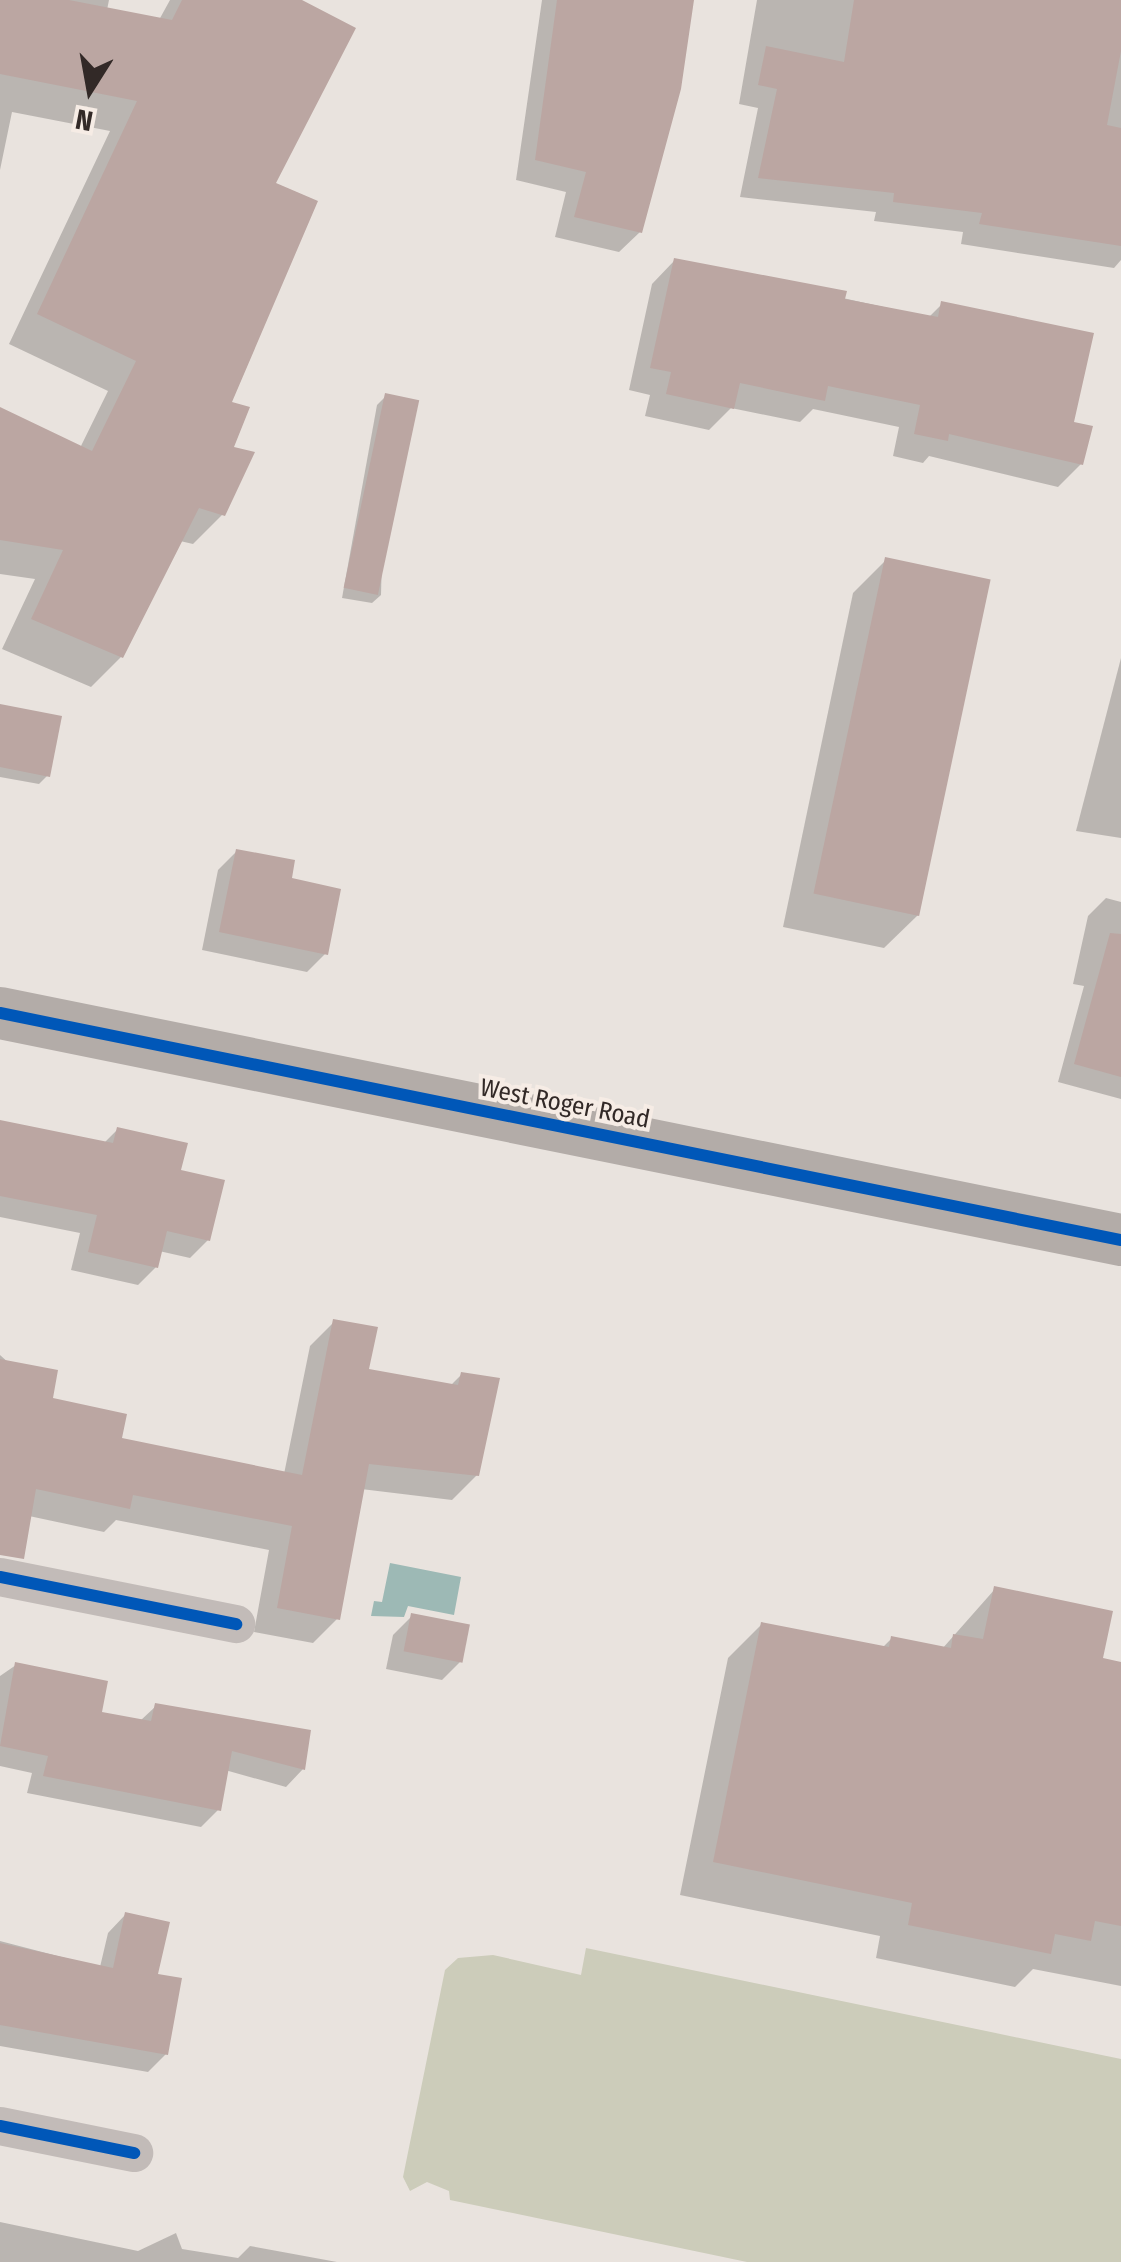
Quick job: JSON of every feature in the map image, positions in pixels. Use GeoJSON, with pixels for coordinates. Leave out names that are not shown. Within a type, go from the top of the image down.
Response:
{"type":"FeatureCollection","features":[{"type":"Feature","properties":{"kind":"street","name":"West Roger Road"},"geometry":{"type":"LineString","coordinates":[[0,1013],[1121,1240]]}},
{"type":"Feature","properties":{"kind":"street"},"geometry":{"type":"LineString","coordinates":[[0,1576],[236,1624]]}},
{"type":"Feature","properties":{"kind":"street"},"geometry":{"type":"LineString","coordinates":[[0,2126],[134,2154]]}},
{"type":"Feature","properties":{"kind":"green space"},"geometry":{"type":"Polygon","coordinates":[[[586,1948],[1121,2059],[1121,2262],[747,2262],[450,2200],[449,2191],[427,2182],[410,2191],[403,2177],[445,1970],[458,1958],[493,1955],[581,1975],[586,1948]]]}},
{"type":"Feature","properties":{"kind":"water"},"geometry":{"type":"Polygon","coordinates":[[[390,1563],[461,1577],[454,1615],[408,1606],[404,1617],[371,1616],[374,1601],[382,1602],[390,1563]]]}},
{"type":"Feature","properties":{"kind":"building"},"geometry":{"type":"Polygon","coordinates":[[[0,0],[69,0],[172,20],[182,0],[302,0],[356,28],[276,183],[318,201],[232,402],[250,407],[234,447],[255,452],[225,516],[199,508],[123,658],[31,619],[63,550],[0,540],[0,407],[92,451],[136,361],[37,314],[137,101],[0,74],[0,0]]]}},
{"type":"Feature","properties":{"kind":"building"},"geometry":{"type":"Polygon","coordinates":[[[557,0],[694,0],[681,89],[642,233],[574,217],[586,172],[535,160],[557,0]]]}},
{"type":"Feature","properties":{"kind":"building"},"geometry":{"type":"Polygon","coordinates":[[[854,0],[1121,0],[1121,51],[1107,125],[1121,128],[1121,246],[979,224],[982,213],[893,202],[894,193],[758,178],[777,89],[758,85],[766,46],[844,62],[854,0]]]}},
{"type":"Feature","properties":{"kind":"building"},"geometry":{"type":"Polygon","coordinates":[[[674,258],[847,291],[845,299],[938,317],[941,301],[1094,333],[1074,422],[1093,426],[1083,465],[949,434],[948,441],[914,434],[920,405],[828,386],[825,401],[740,383],[734,409],[666,394],[671,372],[650,368],[674,258]]]}},
{"type":"Feature","properties":{"kind":"building"},"geometry":{"type":"Polygon","coordinates":[[[385,393],[419,400],[378,595],[344,588],[385,393]]]}},
{"type":"Feature","properties":{"kind":"building"},"geometry":{"type":"Polygon","coordinates":[[[885,557],[991,579],[919,916],[813,893],[885,557]]]}},
{"type":"Feature","properties":{"kind":"building"},"geometry":{"type":"Polygon","coordinates":[[[0,704],[62,716],[50,777],[0,767],[0,704]]]}},
{"type":"Feature","properties":{"kind":"building"},"geometry":{"type":"Polygon","coordinates":[[[236,849],[295,860],[292,878],[341,889],[328,955],[219,932],[236,849]]]}},
{"type":"Feature","properties":{"kind":"building"},"geometry":{"type":"Polygon","coordinates":[[[1110,933],[1121,934],[1121,1077],[1074,1064],[1110,933]]]}},
{"type":"Feature","properties":{"kind":"building"},"geometry":{"type":"Polygon","coordinates":[[[0,1120],[113,1143],[117,1127],[188,1143],[181,1170],[225,1180],[210,1241],[167,1231],[158,1268],[88,1252],[97,1215],[0,1196],[0,1120]]]}},
{"type":"Feature","properties":{"kind":"building"},"geometry":{"type":"Polygon","coordinates":[[[333,1319],[378,1327],[369,1369],[458,1385],[461,1372],[500,1378],[479,1476],[369,1464],[340,1620],[277,1608],[292,1526],[133,1495],[130,1509],[36,1489],[24,1559],[0,1555],[0,1359],[58,1370],[53,1398],[127,1414],[122,1438],[302,1475],[333,1319]]]}},
{"type":"Feature","properties":{"kind":"building"},"geometry":{"type":"Polygon","coordinates":[[[994,1586],[1113,1611],[1103,1658],[1121,1662],[1121,1926],[1095,1921],[1091,1941],[1055,1934],[1051,1954],[908,1925],[912,1903],[713,1862],[761,1622],[889,1647],[891,1636],[951,1648],[953,1634],[983,1639],[994,1586]]]}},
{"type":"Feature","properties":{"kind":"building"},"geometry":{"type":"Polygon","coordinates":[[[411,1613],[470,1624],[462,1663],[404,1651],[411,1613]]]}},
{"type":"Feature","properties":{"kind":"building"},"geometry":{"type":"Polygon","coordinates":[[[15,1662],[108,1681],[102,1712],[151,1721],[155,1703],[311,1730],[305,1770],[232,1751],[221,1811],[43,1776],[48,1756],[0,1746],[15,1662]]]}},
{"type":"Feature","properties":{"kind":"building"},"geometry":{"type":"Polygon","coordinates":[[[125,1912],[170,1922],[158,1974],[182,1978],[168,2055],[0,2025],[0,1943],[113,1968],[125,1912]]]}},
{"type":"Feature","properties":{"kind":"cycle path"},"geometry":{"type":"LineString","coordinates":[[0,1013],[1121,1240]]}},
{"type":"Feature","properties":{"kind":"cycle path"},"geometry":{"type":"LineString","coordinates":[[0,1577],[236,1624]]}},
{"type":"Feature","properties":{"kind":"cycle path"},"geometry":{"type":"LineString","coordinates":[[0,2126],[134,2153]]}}]}
